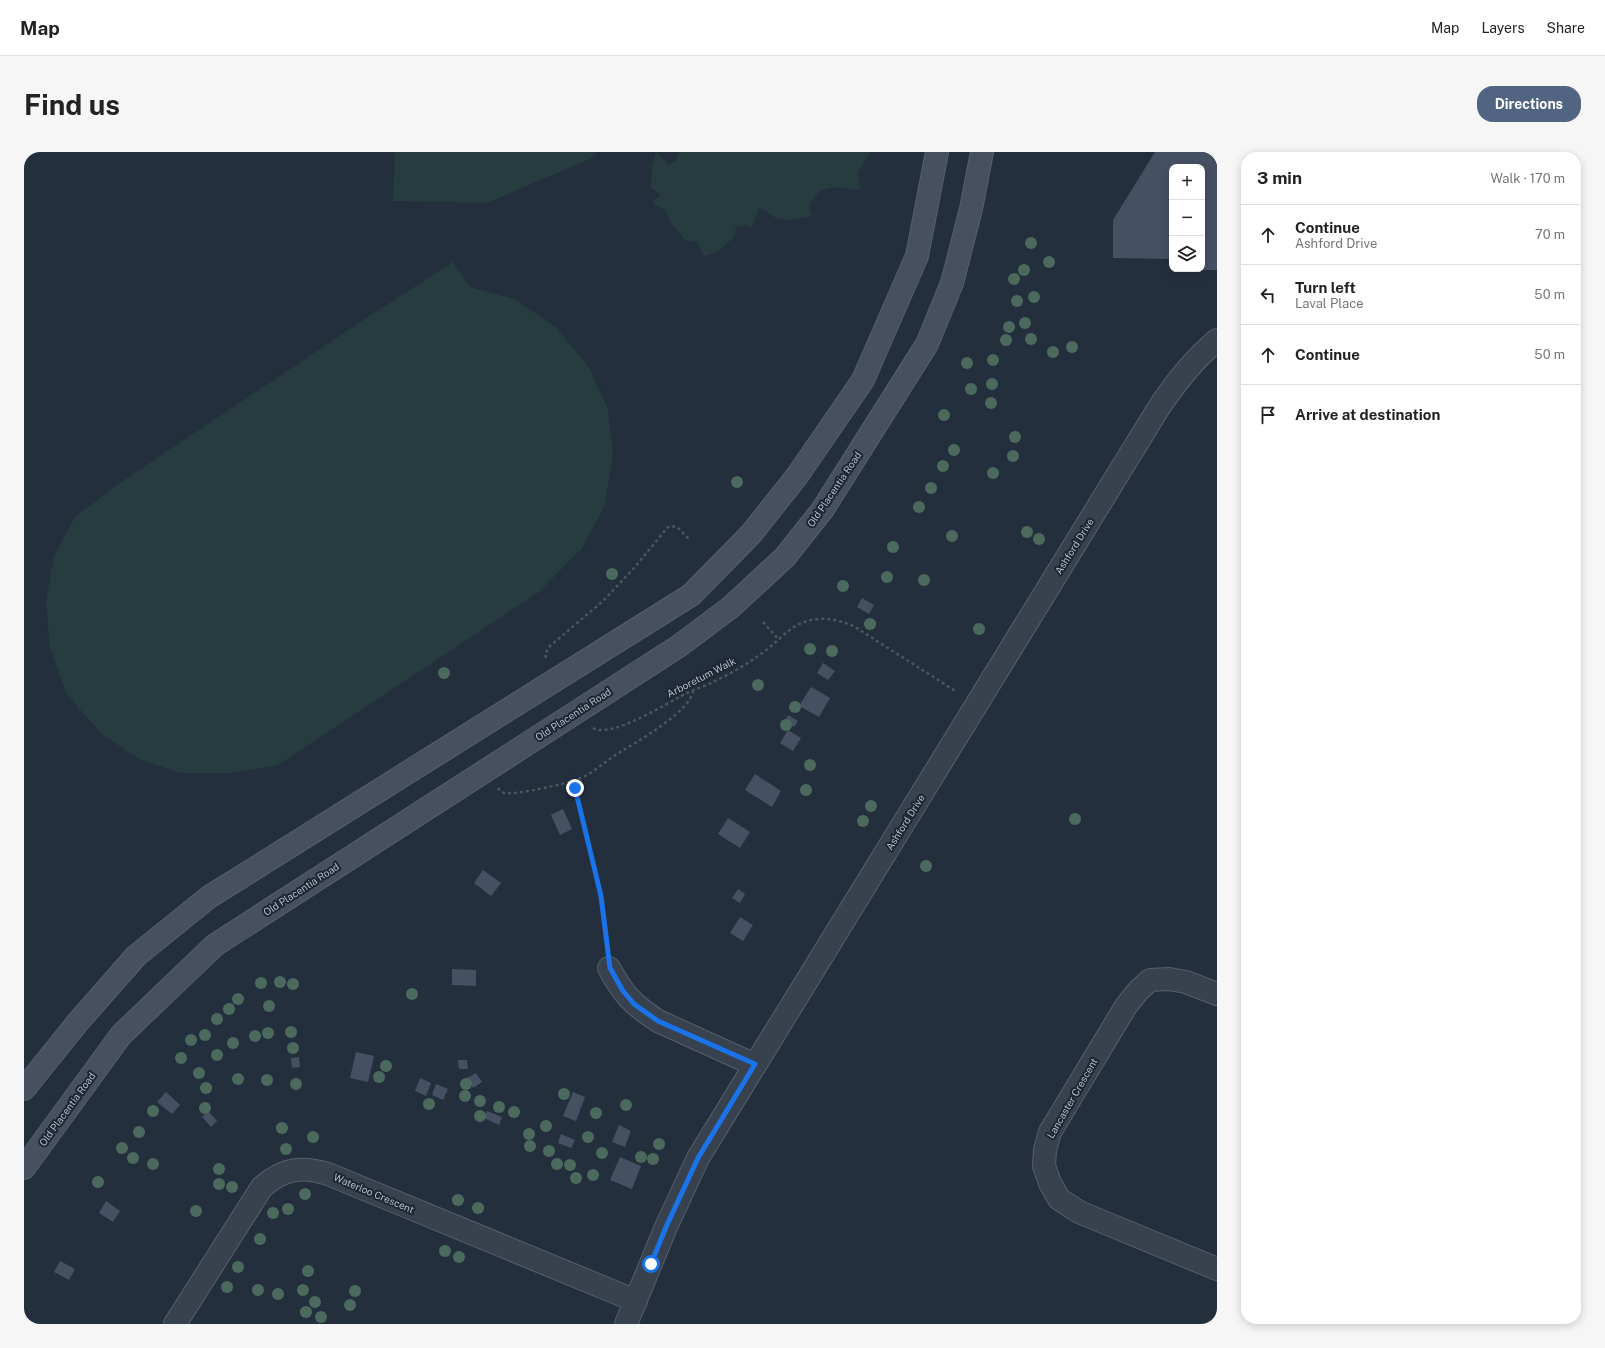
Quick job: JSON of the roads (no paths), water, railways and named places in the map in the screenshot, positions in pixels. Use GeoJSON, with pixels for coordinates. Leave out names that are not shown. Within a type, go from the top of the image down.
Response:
{"type":"FeatureCollection","features":[{"type":"Feature","properties":{"kind":"main road"},"geometry":{"type":"LineString","coordinates":[[24,1088],[78,1022],[136,956],[209,897],[691,595],[751,534],[797,476],[863,380],[918,256],[937,152]]}},
{"type":"Feature","properties":{"kind":"main road","name":"Old Placentia Road"},"geometry":{"type":"LineString","coordinates":[[24,1168],[121,1035],[215,945],[679,646],[731,606],[785,557],[823,509],[927,344],[952,283],[971,209],[982,152]]}},
{"type":"Feature","properties":{"kind":"street","name":"Ashford Drive"},"geometry":{"type":"LineString","coordinates":[[626,1324],[666,1227],[698,1158],[1158,409],[1195,360],[1217,340]]}},
{"type":"Feature","properties":{"kind":"street"},"geometry":{"type":"LineString","coordinates":[[610,968],[623,991],[634,1004],[646,1014],[658,1021],[755,1064]]}},
{"type":"Feature","properties":{"kind":"street","name":"Lancaster Crescent"},"geometry":{"type":"LineString","coordinates":[[1217,994],[1186,982],[1169,979],[1150,980],[1138,991],[1126,1006],[1050,1132],[1045,1150],[1044,1166],[1050,1183],[1059,1198],[1079,1212],[1217,1269]]}},
{"type":"Feature","properties":{"kind":"street","name":"Waterloo Crescent"},"geometry":{"type":"LineString","coordinates":[[175,1324],[262,1187],[280,1175],[292,1170],[304,1169],[328,1174],[636,1301]]}}]}
